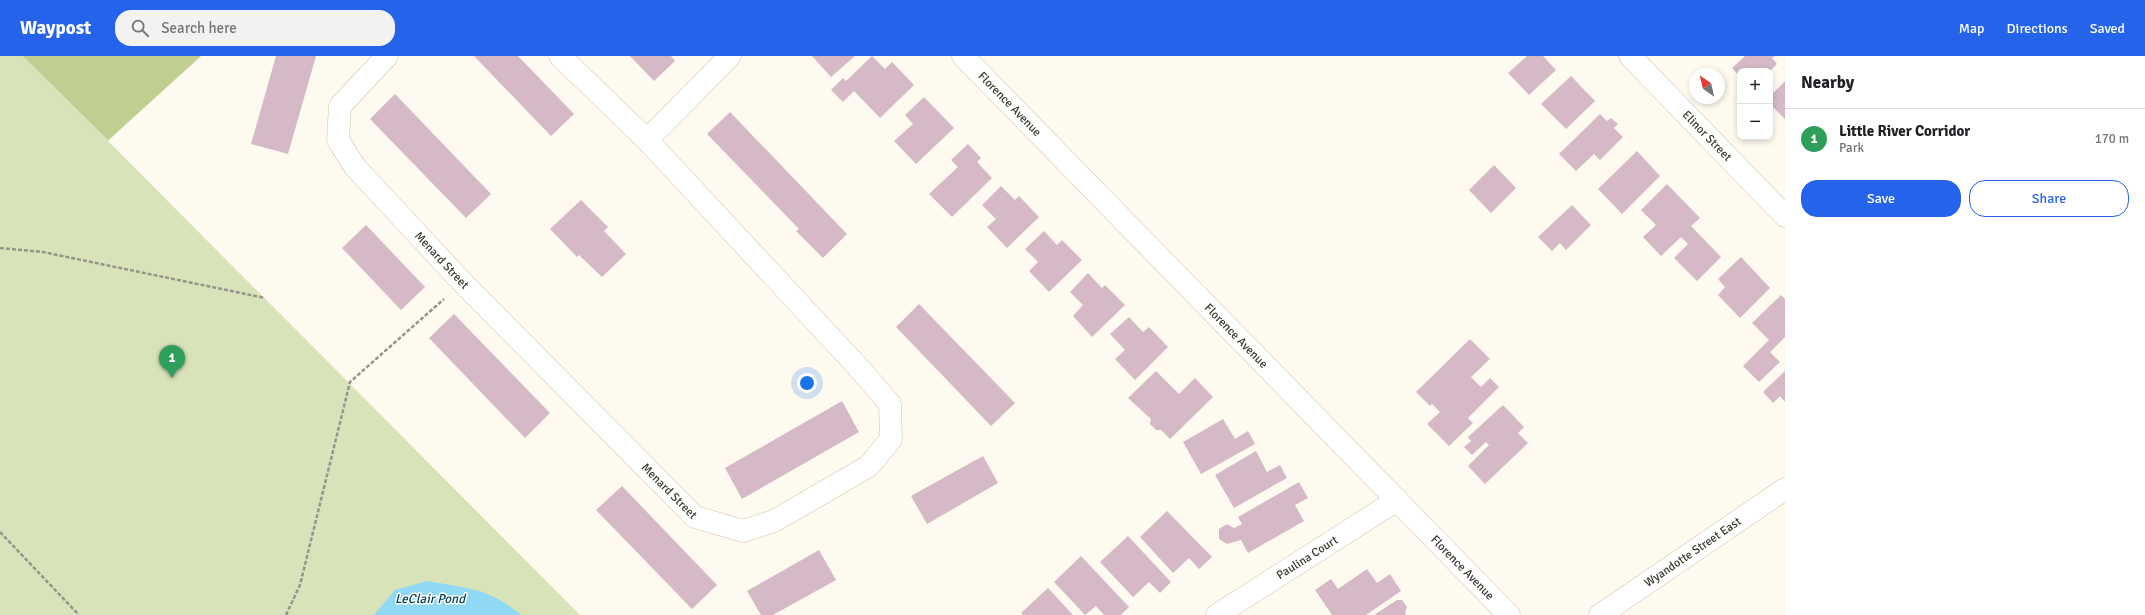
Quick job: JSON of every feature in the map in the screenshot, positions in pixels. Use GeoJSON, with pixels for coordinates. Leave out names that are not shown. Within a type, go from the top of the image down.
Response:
{"type":"FeatureCollection","features":[{"type":"Feature","properties":{"kind":"street","name":"Menard Street"},"geometry":{"type":"LineString","coordinates":[[387,56],[340,106],[338,140],[354,167],[463,282],[695,517],[743,531],[774,521],[869,466],[891,439],[890,404],[858,367],[647,140],[560,56]]}},
{"type":"Feature","properties":{"kind":"street"},"geometry":{"type":"LineString","coordinates":[[647,140],[730,56]]}},
{"type":"Feature","properties":{"kind":"street","name":"Florence Avenue"},"geometry":{"type":"LineString","coordinates":[[963,56],[1509,615]]}},
{"type":"Feature","properties":{"kind":"street","name":"Elinor Street"},"geometry":{"type":"LineString","coordinates":[[1630,56],[1785,216]]}},
{"type":"Feature","properties":{"kind":"street","name":"Wyandotte Street East"},"geometry":{"type":"LineString","coordinates":[[1600,615],[1785,489]]}},
{"type":"Feature","properties":{"kind":"street","name":"Paulina Court"},"geometry":{"type":"LineString","coordinates":[[1217,615],[1397,500]]}},
{"type":"Feature","properties":{"kind":"path"},"geometry":{"type":"LineString","coordinates":[[0,248],[43,252],[265,298]]}},
{"type":"Feature","properties":{"kind":"path"},"geometry":{"type":"LineString","coordinates":[[286,615],[300,585],[350,382],[463,282]]}},
{"type":"Feature","properties":{"kind":"path"},"geometry":{"type":"LineString","coordinates":[[0,532],[79,615]]}},
{"type":"Feature","properties":{"kind":"green space"},"geometry":{"type":"Polygon","coordinates":[[[0,56],[201,56],[108,141],[580,615],[0,615],[0,56]]]}},
{"type":"Feature","properties":{"kind":"green space"},"geometry":{"type":"Polygon","coordinates":[[[23,56],[201,56],[108,140],[23,56]]]}},
{"type":"Feature","properties":{"kind":"water","name":"LeClair Pond"},"geometry":{"type":"Polygon","coordinates":[[[427,581],[477,590],[499,599],[521,615],[374,615],[395,590],[427,581]]]}},
{"type":"Feature","properties":{"kind":"building"},"geometry":{"type":"Polygon","coordinates":[[[276,56],[316,56],[288,154],[251,144],[276,56]]]}},
{"type":"Feature","properties":{"kind":"building"},"geometry":{"type":"Polygon","coordinates":[[[474,56],[518,56],[574,114],[551,136],[474,56]]]}},
{"type":"Feature","properties":{"kind":"building"},"geometry":{"type":"Polygon","coordinates":[[[630,56],[671,56],[675,61],[654,81],[630,56]]]}},
{"type":"Feature","properties":{"kind":"building"},"geometry":{"type":"Polygon","coordinates":[[[812,56],[855,56],[831,77],[812,56]]]}},
{"type":"Feature","properties":{"kind":"building"},"geometry":{"type":"Polygon","coordinates":[[[872,56],[885,69],[892,62],[914,85],[880,118],[854,91],[843,102],[831,90],[843,78],[846,81],[872,56]]]}},
{"type":"Feature","properties":{"kind":"building"},"geometry":{"type":"Polygon","coordinates":[[[1527,56],[1543,56],[1556,70],[1529,95],[1508,73],[1527,56]]]}},
{"type":"Feature","properties":{"kind":"building"},"geometry":{"type":"Polygon","coordinates":[[[1745,56],[1775,56],[1772,58],[1777,64],[1773,68],[1737,68],[1737,74],[1732,68],[1745,56]]]}},
{"type":"Feature","properties":{"kind":"building"},"geometry":{"type":"Polygon","coordinates":[[[1571,76],[1595,101],[1566,129],[1541,104],[1571,76]]]}},
{"type":"Feature","properties":{"kind":"building"},"geometry":{"type":"Polygon","coordinates":[[[1785,81],[1785,119],[1773,107],[1773,93],[1785,81]]]}},
{"type":"Feature","properties":{"kind":"building"},"geometry":{"type":"Polygon","coordinates":[[[395,94],[491,194],[466,218],[370,119],[395,94]]]}},
{"type":"Feature","properties":{"kind":"building"},"geometry":{"type":"Polygon","coordinates":[[[924,97],[954,128],[916,164],[894,141],[913,124],[905,115],[924,97]]]}},
{"type":"Feature","properties":{"kind":"building"},"geometry":{"type":"Polygon","coordinates":[[[730,112],[847,234],[823,258],[796,231],[799,229],[707,134],[730,112]]]}},
{"type":"Feature","properties":{"kind":"building"},"geometry":{"type":"Polygon","coordinates":[[[1600,114],[1607,121],[1611,118],[1618,124],[1614,128],[1623,137],[1600,160],[1594,154],[1576,171],[1559,154],[1600,114]]]}},
{"type":"Feature","properties":{"kind":"building"},"geometry":{"type":"Polygon","coordinates":[[[968,144],[981,158],[977,162],[992,178],[952,217],[929,194],[958,167],[951,160],[968,144]]]}},
{"type":"Feature","properties":{"kind":"building"},"geometry":{"type":"Polygon","coordinates":[[[1637,151],[1660,176],[1622,214],[1598,189],[1637,151]]]}},
{"type":"Feature","properties":{"kind":"building"},"geometry":{"type":"Polygon","coordinates":[[[1494,165],[1516,188],[1491,213],[1469,190],[1494,165]]]}},
{"type":"Feature","properties":{"kind":"building"},"geometry":{"type":"Polygon","coordinates":[[[1667,184],[1700,218],[1691,226],[1721,257],[1697,281],[1674,258],[1688,244],[1681,237],[1661,256],[1643,237],[1656,225],[1641,210],[1667,184]]]}},
{"type":"Feature","properties":{"kind":"building"},"geometry":{"type":"Polygon","coordinates":[[[1001,186],[1015,200],[1019,196],[1039,217],[1007,248],[987,227],[996,219],[982,205],[1001,186]]]}},
{"type":"Feature","properties":{"kind":"building"},"geometry":{"type":"Polygon","coordinates":[[[581,200],[608,227],[604,231],[626,254],[602,277],[579,255],[577,257],[550,229],[581,200]]]}},
{"type":"Feature","properties":{"kind":"building"},"geometry":{"type":"Polygon","coordinates":[[[1572,205],[1591,225],[1566,250],[1560,243],[1552,251],[1538,237],[1572,205]]]}},
{"type":"Feature","properties":{"kind":"building"},"geometry":{"type":"Polygon","coordinates":[[[366,225],[425,287],[401,310],[342,248],[366,225]]]}},
{"type":"Feature","properties":{"kind":"building"},"geometry":{"type":"Polygon","coordinates":[[[1044,231],[1057,245],[1062,240],[1082,260],[1049,292],[1029,271],[1038,262],[1025,249],[1044,231]]]}},
{"type":"Feature","properties":{"kind":"building"},"geometry":{"type":"Polygon","coordinates":[[[1741,257],[1770,288],[1740,318],[1718,295],[1725,287],[1718,279],[1741,257]]]}},
{"type":"Feature","properties":{"kind":"building"},"geometry":{"type":"Polygon","coordinates":[[[1088,273],[1102,288],[1105,285],[1125,305],[1092,337],[1073,316],[1083,305],[1070,292],[1088,273]]]}},
{"type":"Feature","properties":{"kind":"building"},"geometry":{"type":"Polygon","coordinates":[[[1781,295],[1785,299],[1785,337],[1770,352],[1780,362],[1759,382],[1743,366],[1769,340],[1752,323],[1781,295]]]}},
{"type":"Feature","properties":{"kind":"building"},"geometry":{"type":"Polygon","coordinates":[[[919,304],[1015,403],[991,426],[896,327],[919,304]]]}},
{"type":"Feature","properties":{"kind":"building"},"geometry":{"type":"Polygon","coordinates":[[[454,314],[550,413],[525,438],[429,338],[454,314]]]}},
{"type":"Feature","properties":{"kind":"building"},"geometry":{"type":"Polygon","coordinates":[[[1129,317],[1143,332],[1149,327],[1168,347],[1135,380],[1115,359],[1125,350],[1110,334],[1129,317]]]}},
{"type":"Feature","properties":{"kind":"building"},"geometry":{"type":"Polygon","coordinates":[[[1470,339],[1490,359],[1471,377],[1481,387],[1490,378],[1499,387],[1468,418],[1473,423],[1449,446],[1427,424],[1440,412],[1432,404],[1430,406],[1416,392],[1470,339]]]}},
{"type":"Feature","properties":{"kind":"building"},"geometry":{"type":"Polygon","coordinates":[[[1156,371],[1179,394],[1195,378],[1213,397],[1170,439],[1161,430],[1156,430],[1150,424],[1151,419],[1128,398],[1156,371]]]}},
{"type":"Feature","properties":{"kind":"building"},"geometry":{"type":"Polygon","coordinates":[[[1785,371],[1785,402],[1780,396],[1773,403],[1763,392],[1785,371]]]}},
{"type":"Feature","properties":{"kind":"building"},"geometry":{"type":"Polygon","coordinates":[[[842,401],[859,432],[742,499],[725,468],[842,401]]]}},
{"type":"Feature","properties":{"kind":"building"},"geometry":{"type":"Polygon","coordinates":[[[1503,405],[1524,427],[1518,433],[1528,443],[1485,484],[1468,466],[1489,445],[1486,442],[1472,455],[1464,447],[1471,441],[1468,437],[1503,405]]]}},
{"type":"Feature","properties":{"kind":"building"},"geometry":{"type":"Polygon","coordinates":[[[1223,419],[1235,439],[1248,431],[1255,444],[1201,474],[1183,442],[1223,419]]]}},
{"type":"Feature","properties":{"kind":"building"},"geometry":{"type":"Polygon","coordinates":[[[1256,451],[1267,472],[1280,465],[1287,478],[1234,508],[1215,475],[1256,451]]]}},
{"type":"Feature","properties":{"kind":"building"},"geometry":{"type":"Polygon","coordinates":[[[983,456],[998,483],[927,524],[911,496],[983,456]]]}},
{"type":"Feature","properties":{"kind":"building"},"geometry":{"type":"Polygon","coordinates":[[[1299,482],[1308,498],[1295,505],[1304,521],[1248,553],[1241,540],[1227,544],[1219,539],[1219,529],[1227,524],[1234,528],[1242,524],[1238,517],[1299,482]]]}},
{"type":"Feature","properties":{"kind":"building"},"geometry":{"type":"Polygon","coordinates":[[[622,486],[717,585],[692,609],[596,510],[622,486]]]}},
{"type":"Feature","properties":{"kind":"building"},"geometry":{"type":"Polygon","coordinates":[[[1167,511],[1212,557],[1199,569],[1189,558],[1173,573],[1140,537],[1167,511]]]}},
{"type":"Feature","properties":{"kind":"building"},"geometry":{"type":"Polygon","coordinates":[[[1128,536],[1171,582],[1160,593],[1149,582],[1133,597],[1100,562],[1128,536]]]}},
{"type":"Feature","properties":{"kind":"building"},"geometry":{"type":"Polygon","coordinates":[[[819,550],[836,580],[773,615],[761,615],[747,591],[819,550]]]}},
{"type":"Feature","properties":{"kind":"building"},"geometry":{"type":"Polygon","coordinates":[[[1081,556],[1129,607],[1121,615],[1104,615],[1096,606],[1085,615],[1054,582],[1081,556]]]}},
{"type":"Feature","properties":{"kind":"building"},"geometry":{"type":"Polygon","coordinates":[[[1367,569],[1377,583],[1390,574],[1401,591],[1366,615],[1332,615],[1315,590],[1331,579],[1338,589],[1367,569]]]}},
{"type":"Feature","properties":{"kind":"building"},"geometry":{"type":"Polygon","coordinates":[[[1048,588],[1073,615],[1023,615],[1021,613],[1048,588]]]}},
{"type":"Feature","properties":{"kind":"building"},"geometry":{"type":"Polygon","coordinates":[[[1397,600],[1402,600],[1407,607],[1405,613],[1406,615],[1374,615],[1397,600]]]}},
{"type":"Feature","properties":{"kind":"place","name":"Little River Corridor"},"geometry":{"type":"Point","coordinates":[172,378]}}]}
